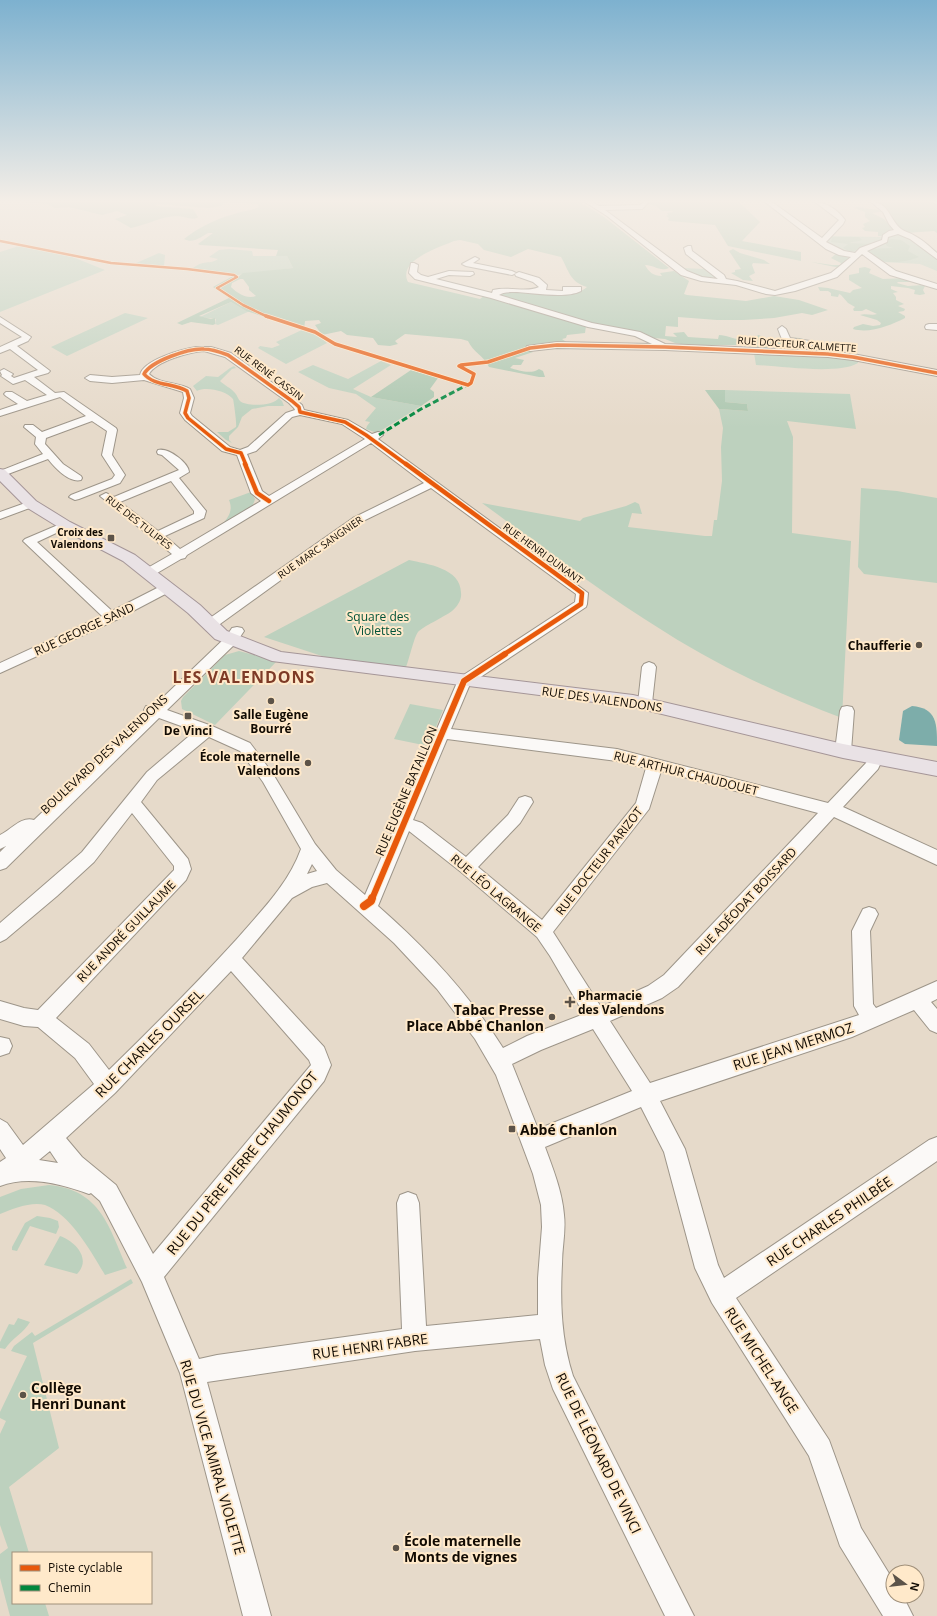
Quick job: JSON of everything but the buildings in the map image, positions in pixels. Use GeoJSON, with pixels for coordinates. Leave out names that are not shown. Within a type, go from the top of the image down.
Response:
{"type":"FeatureCollection","features":[{"type":"Feature","properties":{"kind":"main road"},"geometry":{"type":"LineString","coordinates":[[0,473],[31,504],[65,525],[129,558],[194,609],[221,635],[232,637]]}},
{"type":"Feature","properties":{"kind":"main road","name":"RUE DES VALENDONS"},"geometry":{"type":"LineString","coordinates":[[194,609],[215,621],[232,637],[317,663],[645,704],[843,751],[905,764],[937,768]]}},
{"type":"Feature","properties":{"kind":"street"},"geometry":{"type":"LineString","coordinates":[[419,277],[494,296],[591,325],[645,336],[665,347]]}},
{"type":"Feature","properties":{"kind":"street"},"geometry":{"type":"LineString","coordinates":[[429,280],[435,277]]}},
{"type":"Feature","properties":{"kind":"street"},"geometry":{"type":"LineString","coordinates":[[528,277],[536,280],[543,285],[543,288],[537,291]]}},
{"type":"Feature","properties":{"kind":"street"},"geometry":{"type":"LineString","coordinates":[[697,277],[739,283],[763,292],[776,293],[827,277]]}},
{"type":"Feature","properties":{"kind":"street"},"geometry":{"type":"LineString","coordinates":[[909,277],[937,287]]}},
{"type":"Feature","properties":{"kind":"street"},"geometry":{"type":"LineString","coordinates":[[494,296],[498,291],[507,285],[537,291],[561,292],[575,291],[578,289],[566,289]]}},
{"type":"Feature","properties":{"kind":"street"},"geometry":{"type":"LineString","coordinates":[[0,318],[27,337],[0,350]]}},
{"type":"Feature","properties":{"kind":"street"},"geometry":{"type":"LineString","coordinates":[[782,329],[786,340],[820,345],[829,349],[835,355]]}},
{"type":"Feature","properties":{"kind":"street","name":"RUE RENÉ CASSIN"},"geometry":{"type":"LineString","coordinates":[[145,377],[145,371],[150,367],[194,344],[228,355],[299,406],[300,412],[345,422],[375,437]]}},
{"type":"Feature","properties":{"kind":"street"},"geometry":{"type":"LineString","coordinates":[[4,372],[8,374],[6,376],[12,381],[45,371],[11,345]]}},
{"type":"Feature","properties":{"kind":"street","name":"RUE DOCTEUR CALMETTE"},"geometry":{"type":"LineString","coordinates":[[530,348],[557,345],[665,347],[835,355],[937,373]]}},
{"type":"Feature","properties":{"kind":"street"},"geometry":{"type":"LineString","coordinates":[[28,377],[54,396]]}},
{"type":"Feature","properties":{"kind":"street"},"geometry":{"type":"LineString","coordinates":[[90,378],[112,380],[145,377],[150,380],[173,384],[186,389],[190,396],[185,410],[188,418],[226,450],[241,453],[252,449],[289,415],[300,412]]}},
{"type":"Feature","properties":{"kind":"street"},"geometry":{"type":"LineString","coordinates":[[9,394],[26,405]]}},
{"type":"Feature","properties":{"kind":"street","name":"RUE DES TULIPES"},"geometry":{"type":"LineString","coordinates":[[54,396],[61,394],[112,430],[107,455],[120,475],[116,481],[75,497]]}},
{"type":"Feature","properties":{"kind":"street"},"geometry":{"type":"LineString","coordinates":[[0,413],[54,396]]}},
{"type":"Feature","properties":{"kind":"street"},"geometry":{"type":"LineString","coordinates":[[41,436],[93,417]]}},
{"type":"Feature","properties":{"kind":"street"},"geometry":{"type":"LineString","coordinates":[[30,427],[41,436]]}},
{"type":"Feature","properties":{"kind":"street"},"geometry":{"type":"LineString","coordinates":[[41,436],[40,444],[59,466],[77,478]]}},
{"type":"Feature","properties":{"kind":"street"},"geometry":{"type":"LineString","coordinates":[[148,573],[181,555],[375,437]]}},
{"type":"Feature","properties":{"kind":"street","name":"RUE HENRI DUNANT"},"geometry":{"type":"LineString","coordinates":[[375,437],[430,484],[582,594],[581,604],[464,681]]}},
{"type":"Feature","properties":{"kind":"street"},"geometry":{"type":"LineString","coordinates":[[113,501],[183,473],[184,469],[166,453],[162,452]]}},
{"type":"Feature","properties":{"kind":"street"},"geometry":{"type":"LineString","coordinates":[[241,453],[257,494],[269,501]]}},
{"type":"Feature","properties":{"kind":"street"},"geometry":{"type":"LineString","coordinates":[[0,473],[50,455]]}},
{"type":"Feature","properties":{"kind":"street"},"geometry":{"type":"LineString","coordinates":[[156,536],[200,516],[200,511],[173,477]]}},
{"type":"Feature","properties":{"kind":"street","name":"RUE MARC SANGNIER"},"geometry":{"type":"LineString","coordinates":[[215,621],[357,520],[430,484]]}},
{"type":"Feature","properties":{"kind":"street","name":"RUE DES TULIPES"},"geometry":{"type":"LineString","coordinates":[[96,489],[181,555]]}},
{"type":"Feature","properties":{"kind":"street"},"geometry":{"type":"LineString","coordinates":[[0,516],[31,504]]}},
{"type":"Feature","properties":{"kind":"street"},"geometry":{"type":"LineString","coordinates":[[65,525],[28,541],[111,617]]}},
{"type":"Feature","properties":{"kind":"street","name":"RUE GEORGE SAND"},"geometry":{"type":"LineString","coordinates":[[0,668],[111,617],[167,588]]}},
{"type":"Feature","properties":{"kind":"street","name":"BOULEVARD DES VALENDONS"},"geometry":{"type":"LineString","coordinates":[[154,711],[202,668],[232,637]]}},
{"type":"Feature","properties":{"kind":"street","name":"BOULEVARD DES VALENDONS"},"geometry":{"type":"LineString","coordinates":[[1,854],[232,637]]}},
{"type":"Feature","properties":{"kind":"street","name":"BOULEVARD DES VALENDONS"},"geometry":{"type":"LineString","coordinates":[[202,668],[224,651],[250,648],[270,649]]}},
{"type":"Feature","properties":{"kind":"street"},"geometry":{"type":"LineString","coordinates":[[645,704],[649,667]]}},
{"type":"Feature","properties":{"kind":"street","name":"RUE EUGÈNE BATAILLON"},"geometry":{"type":"LineString","coordinates":[[364,906],[371,901],[405,824],[464,681]]}},
{"type":"Feature","properties":{"kind":"street"},"geometry":{"type":"LineString","coordinates":[[154,711],[207,730],[245,747],[268,778],[309,849],[330,875],[416,954],[453,992],[479,1027],[499,1060]]}},
{"type":"Feature","properties":{"kind":"street"},"geometry":{"type":"LineString","coordinates":[[843,751],[846,711]]}},
{"type":"Feature","properties":{"kind":"street"},"geometry":{"type":"LineString","coordinates":[[0,934],[51,891],[88,857],[152,776],[207,730]]}},
{"type":"Feature","properties":{"kind":"street","name":"RUE ARTHUR CHAUDOUET"},"geometry":{"type":"LineString","coordinates":[[442,733],[617,755],[655,764],[832,809],[937,858]]}},
{"type":"Feature","properties":{"kind":"street","name":"RUE ADÉODAT BOISSARD"},"geometry":{"type":"LineString","coordinates":[[499,1060],[534,1043],[597,1018],[655,992],[671,981],[873,765],[875,758]]}},
{"type":"Feature","properties":{"kind":"street","name":"RUE DOCTEUR PARIZOT"},"geometry":{"type":"LineString","coordinates":[[543,932],[642,805],[655,764]]}},
{"type":"Feature","properties":{"kind":"street"},"geometry":{"type":"LineString","coordinates":[[905,764],[937,773]]}},
{"type":"Feature","properties":{"kind":"street","name":"RUE ANDRÉ GUILLAUME"},"geometry":{"type":"LineString","coordinates":[[42,1019],[180,875],[183,869],[182,864],[132,802]]}},
{"type":"Feature","properties":{"kind":"street"},"geometry":{"type":"LineString","coordinates":[[467,867],[514,819],[525,802]]}},
{"type":"Feature","properties":{"kind":"street","name":"RUE LÉO LAGRANGE"},"geometry":{"type":"LineString","coordinates":[[405,824],[416,827],[467,867],[543,932],[556,950],[646,1095]]}},
{"type":"Feature","properties":{"kind":"street","name":"RUE CHARLES OURSEL"},"geometry":{"type":"LineString","coordinates":[[2,1174],[51,1136],[108,1086],[231,959],[284,896],[302,868],[309,849]]}},
{"type":"Feature","properties":{"kind":"street","name":"RUE CHARLES OURSEL"},"geometry":{"type":"LineString","coordinates":[[284,896],[307,881],[330,875]]}},
{"type":"Feature","properties":{"kind":"street"},"geometry":{"type":"LineString","coordinates":[[869,914],[861,931],[861,938],[864,1006],[872,1018]]}},
{"type":"Feature","properties":{"kind":"street","name":"RUE DU PÈRE PIERRE CHAUMONOT"},"geometry":{"type":"LineString","coordinates":[[151,1274],[317,1074],[321,1065],[317,1054],[231,959]]}},
{"type":"Feature","properties":{"kind":"street","name":"RUE JEAN MERMOZ"},"geometry":{"type":"LineString","coordinates":[[532,1142],[646,1095],[852,1028],[937,990]]}},
{"type":"Feature","properties":{"kind":"street"},"geometry":{"type":"LineString","coordinates":[[916,999],[937,1024]]}},
{"type":"Feature","properties":{"kind":"street"},"geometry":{"type":"LineString","coordinates":[[0,1010],[24,1017],[42,1019],[82,1051],[108,1086]]}},
{"type":"Feature","properties":{"kind":"street","name":"RUE DE LÉONARD DE VINCI"},"geometry":{"type":"LineString","coordinates":[[499,1060],[548,1186],[554,1217],[550,1264],[551,1343],[562,1380],[680,1616]]}},
{"type":"Feature","properties":{"kind":"street","name":"RUE MICHEL-ANGE"},"geometry":{"type":"LineString","coordinates":[[646,1095],[674,1149],[707,1268],[720,1295],[820,1450],[850,1536],[898,1616]]}},
{"type":"Feature","properties":{"kind":"street"},"geometry":{"type":"LineString","coordinates":[[0,1130],[20,1161]]}},
{"type":"Feature","properties":{"kind":"street","name":"RUE DU VICE AMIRAL VIOLETTE"},"geometry":{"type":"LineString","coordinates":[[51,1136],[74,1165],[108,1193],[151,1274],[192,1373],[257,1616]]}},
{"type":"Feature","properties":{"kind":"street","name":"RUE CHARLES PHILBÉE"},"geometry":{"type":"LineString","coordinates":[[720,1295],[937,1148]]}},
{"type":"Feature","properties":{"kind":"street"},"geometry":{"type":"LineString","coordinates":[[2,1174],[28,1170],[67,1175],[93,1185],[108,1193]]}},
{"type":"Feature","properties":{"kind":"street"},"geometry":{"type":"LineString","coordinates":[[408,1203],[415,1339]]}},
{"type":"Feature","properties":{"kind":"street","name":"RUE HENRI FABRE"},"geometry":{"type":"LineString","coordinates":[[192,1373],[217,1367],[415,1339],[550,1326]]}},
{"type":"Feature","properties":{"kind":"green space"},"geometry":{"type":"Polygon","coordinates":[[[0,277],[86,277],[0,312],[0,277]]]}},
{"type":"Feature","properties":{"kind":"green space"},"geometry":{"type":"Polygon","coordinates":[[[230,277],[407,277],[408,282],[480,299],[485,295],[503,297],[500,294],[505,291],[548,295],[571,294],[587,287],[581,285],[572,277],[684,277],[689,281],[684,294],[687,295],[746,301],[774,296],[799,300],[828,310],[812,315],[802,313],[774,318],[743,320],[678,317],[678,327],[666,326],[665,336],[677,337],[673,333],[684,332],[688,337],[718,339],[719,335],[744,339],[743,337],[756,338],[758,335],[772,340],[801,338],[810,344],[802,345],[799,349],[792,348],[790,351],[781,349],[782,346],[771,344],[771,348],[759,349],[748,345],[687,345],[675,343],[665,339],[654,338],[639,332],[586,326],[585,333],[567,335],[566,338],[562,339],[572,346],[531,350],[533,352],[515,358],[524,360],[521,365],[513,365],[510,368],[528,372],[539,369],[543,371],[545,377],[539,377],[489,367],[468,341],[461,339],[405,334],[395,341],[398,344],[390,346],[378,345],[373,338],[347,335],[341,331],[322,335],[315,325],[321,323],[319,320],[305,321],[304,329],[246,311],[231,302],[199,316],[211,319],[215,318],[215,324],[213,325],[191,322],[182,325],[177,323],[229,298],[213,287],[230,277]],[[243,279],[232,283],[231,287],[243,295],[249,297],[256,296],[249,290],[249,287],[243,279]]]}},
{"type":"Feature","properties":{"kind":"green space"},"geometry":{"type":"Polygon","coordinates":[[[739,277],[750,277],[753,281],[743,280],[739,277]]]}},
{"type":"Feature","properties":{"kind":"green space"},"geometry":{"type":"Polygon","coordinates":[[[849,277],[879,277],[883,279],[904,278],[915,282],[897,283],[908,286],[923,285],[925,286],[923,290],[925,294],[914,294],[915,290],[891,286],[891,289],[898,292],[893,293],[896,300],[904,304],[898,306],[905,309],[904,311],[898,312],[905,316],[905,318],[873,330],[853,329],[854,327],[863,324],[873,326],[880,325],[881,323],[877,320],[860,315],[877,314],[866,309],[862,311],[854,311],[853,309],[855,307],[848,303],[841,295],[839,294],[838,297],[831,296],[831,293],[828,291],[820,291],[818,287],[850,293],[853,290],[862,288],[849,280],[849,277]]]}},
{"type":"Feature","properties":{"kind":"green space"},"geometry":{"type":"Polygon","coordinates":[[[231,302],[246,311],[250,311],[218,325],[215,324],[216,319],[200,317],[231,302]]]}},
{"type":"Feature","properties":{"kind":"green space"},"geometry":{"type":"Polygon","coordinates":[[[125,313],[148,318],[67,356],[51,347],[125,313]]]}},
{"type":"Feature","properties":{"kind":"green space"},"geometry":{"type":"Polygon","coordinates":[[[304,329],[320,336],[327,343],[286,364],[258,348],[260,346],[272,348],[280,345],[276,342],[304,329]]]}},
{"type":"Feature","properties":{"kind":"green space"},"geometry":{"type":"Polygon","coordinates":[[[754,353],[847,358],[858,361],[858,363],[849,367],[837,369],[808,369],[756,365],[754,353]]]}},
{"type":"Feature","properties":{"kind":"green space"},"geometry":{"type":"Polygon","coordinates":[[[381,361],[391,365],[353,389],[371,397],[421,406],[377,433],[366,429],[370,422],[365,421],[376,408],[356,394],[329,388],[298,372],[313,365],[348,379],[381,361]]]}},
{"type":"Feature","properties":{"kind":"green space"},"geometry":{"type":"Polygon","coordinates":[[[234,366],[236,368],[232,369],[220,381],[236,394],[240,401],[248,404],[260,405],[271,403],[279,398],[284,406],[268,406],[252,409],[242,417],[238,427],[229,436],[229,440],[232,443],[217,432],[228,432],[236,427],[233,399],[230,396],[216,390],[206,389],[197,391],[193,386],[206,376],[218,377],[234,366]]]}},
{"type":"Feature","properties":{"kind":"green space"},"geometry":{"type":"Polygon","coordinates":[[[411,370],[438,378],[430,389],[434,392],[434,397],[421,406],[371,397],[411,370]]]}},
{"type":"Feature","properties":{"kind":"green space"},"geometry":{"type":"Polygon","coordinates":[[[705,390],[725,390],[725,402],[747,404],[748,411],[719,409],[705,390]]]}},
{"type":"Feature","properties":{"kind":"green space"},"geometry":{"type":"Polygon","coordinates":[[[725,390],[850,394],[856,429],[787,421],[793,437],[792,533],[851,541],[842,718],[751,680],[686,645],[595,586],[482,503],[580,521],[583,518],[635,502],[639,504],[642,514],[632,513],[628,527],[712,536],[714,520],[717,520],[722,481],[721,447],[723,428],[719,409],[748,411],[747,404],[725,402],[725,390]]]}},
{"type":"Feature","properties":{"kind":"green space"},"geometry":{"type":"Polygon","coordinates":[[[861,488],[897,491],[937,498],[937,583],[864,574],[858,567],[861,488]]]}},
{"type":"Feature","properties":{"kind":"green space"},"geometry":{"type":"Polygon","coordinates":[[[251,492],[255,499],[250,509],[246,513],[219,528],[229,515],[231,508],[229,500],[251,492]]]}},
{"type":"Feature","properties":{"kind":"green space","name":"Square des Violettes"},"geometry":{"type":"Polygon","coordinates":[[[409,560],[433,566],[449,573],[460,585],[461,598],[459,603],[452,611],[418,632],[406,667],[328,658],[264,637],[409,560]]]}},
{"type":"Feature","properties":{"kind":"green space"},"geometry":{"type":"Polygon","coordinates":[[[239,651],[277,661],[215,725],[182,709],[181,701],[183,697],[225,655],[239,651]]]}},
{"type":"Feature","properties":{"kind":"green space"},"geometry":{"type":"Polygon","coordinates":[[[410,704],[443,710],[428,746],[394,739],[410,704]]]}},
{"type":"Feature","properties":{"kind":"green space"},"geometry":{"type":"Polygon","coordinates":[[[49,1185],[67,1188],[81,1194],[92,1203],[101,1213],[115,1238],[127,1268],[105,1275],[72,1225],[54,1210],[45,1205],[28,1205],[0,1214],[0,1197],[21,1189],[49,1185]]]}},
{"type":"Feature","properties":{"kind":"green space"},"geometry":{"type":"Polygon","coordinates":[[[37,1216],[58,1221],[59,1227],[56,1234],[30,1226],[17,1251],[12,1250],[12,1247],[25,1223],[37,1216]]]}},
{"type":"Feature","properties":{"kind":"green space"},"geometry":{"type":"Polygon","coordinates":[[[60,1236],[66,1238],[80,1251],[83,1262],[77,1274],[44,1265],[60,1236]]]}},
{"type":"Feature","properties":{"kind":"green space"},"geometry":{"type":"Polygon","coordinates":[[[131,1279],[133,1283],[33,1343],[59,1448],[9,1487],[29,1552],[12,1552],[12,1604],[45,1604],[49,1616],[10,1616],[0,1578],[0,1554],[8,1548],[0,1525],[0,1434],[6,1421],[0,1418],[0,1412],[27,1356],[11,1351],[14,1346],[32,1332],[35,1336],[131,1279]]]}},
{"type":"Feature","properties":{"kind":"green space"},"geometry":{"type":"Polygon","coordinates":[[[18,1318],[30,1322],[5,1349],[0,1348],[0,1342],[9,1324],[14,1325],[18,1318]]]}},
{"type":"Feature","properties":{"kind":"water"},"geometry":{"type":"Polygon","coordinates":[[[912,706],[920,707],[926,710],[934,718],[937,731],[937,746],[905,744],[899,740],[903,711],[912,706]]]}},
{"type":"Feature","properties":{"kind":"marked path"},"geometry":{"type":"LineString","coordinates":[[379,435],[421,409],[469,384]]}},
{"type":"Feature","properties":{"kind":"cycle path"},"geometry":{"type":"LineString","coordinates":[[236,277],[217,288],[243,305],[267,317],[315,332],[335,344],[468,385],[471,383],[474,374],[459,366],[461,365],[488,362],[530,348],[557,345],[665,347],[828,354],[853,357],[937,373]]}},
{"type":"Feature","properties":{"kind":"cycle path"},"geometry":{"type":"LineString","coordinates":[[269,501],[257,493],[241,453],[226,449],[188,418],[185,413],[189,398],[187,391],[176,386],[147,378],[144,374],[146,370],[161,361],[189,350],[204,349],[228,355],[292,401],[299,407],[300,412],[345,422],[366,435],[582,593],[581,604],[464,681],[371,901],[364,906]]}},
{"type":"Feature","properties":{"kind":"place","name":"Croix des Valendons"},"geometry":{"type":"Point","coordinates":[111,538]}},
{"type":"Feature","properties":{"kind":"place","name":"Chaufferie"},"geometry":{"type":"Point","coordinates":[919,645]}},
{"type":"Feature","properties":{"kind":"place","name":"Salle Eugène Bourré"},"geometry":{"type":"Point","coordinates":[271,701]}},
{"type":"Feature","properties":{"kind":"place","name":"De Vinci"},"geometry":{"type":"Point","coordinates":[188,716]}},
{"type":"Feature","properties":{"kind":"place","name":"École maternelle Valendons"},"geometry":{"type":"Point","coordinates":[308,763]}},
{"type":"Feature","properties":{"kind":"place","name":"Pharmacie des Valendons"},"geometry":{"type":"Point","coordinates":[570,1002]}},
{"type":"Feature","properties":{"kind":"place","name":"Tabac Presse Place Abbé Chanlon"},"geometry":{"type":"Point","coordinates":[552,1017]}},
{"type":"Feature","properties":{"kind":"place","name":"Abbé Chanlon"},"geometry":{"type":"Point","coordinates":[512,1129]}},
{"type":"Feature","properties":{"kind":"place","name":"Collège Henri Dunant"},"geometry":{"type":"Point","coordinates":[23,1395]}},
{"type":"Feature","properties":{"kind":"place","name":"École maternelle Monts de vignes"},"geometry":{"type":"Point","coordinates":[396,1548]}},
{"type":"Feature","properties":{"kind":"district","name":"LES VALENDONS"},"geometry":{"type":"Point","coordinates":[244,677]}}]}
